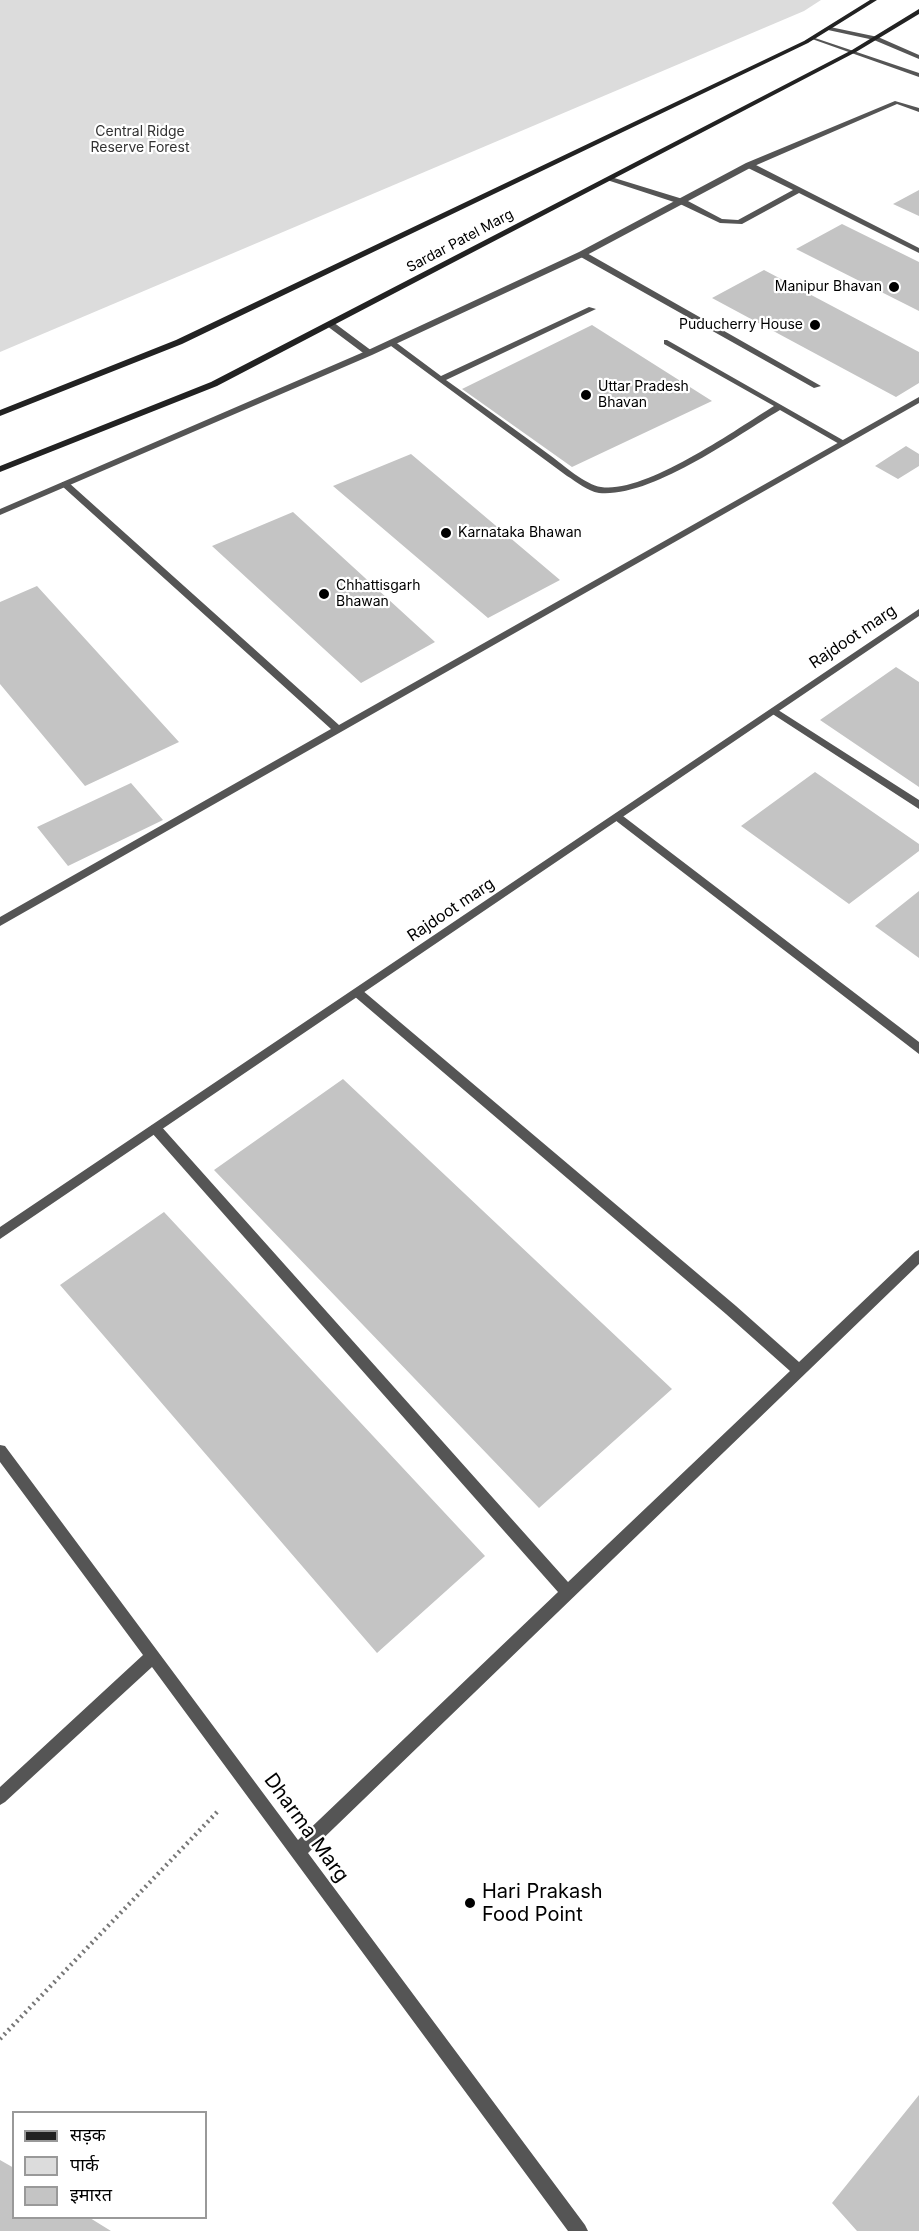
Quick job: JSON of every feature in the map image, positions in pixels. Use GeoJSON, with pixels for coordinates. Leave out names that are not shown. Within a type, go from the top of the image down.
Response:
{"type":"FeatureCollection","features":[{"type":"Feature","properties":{"kind":"main road","name":"Sardar Patel Marg"},"geometry":{"type":"LineString","coordinates":[[0,413],[179,342],[814,38],[874,0]]}},
{"type":"Feature","properties":{"kind":"main road","name":"Sardar Patel Marg"},"geometry":{"type":"LineString","coordinates":[[0,469],[214,384],[854,51],[919,11]]}},
{"type":"Feature","properties":{"kind":"street"},"geometry":{"type":"LineString","coordinates":[[830,29],[876,38],[919,57]]}},
{"type":"Feature","properties":{"kind":"street"},"geometry":{"type":"LineString","coordinates":[[814,38],[919,75]]}},
{"type":"Feature","properties":{"kind":"street"},"geometry":{"type":"LineString","coordinates":[[0,512],[391,343],[582,254],[749,165],[897,102],[919,110]]}},
{"type":"Feature","properties":{"kind":"street"},"geometry":{"type":"LineString","coordinates":[[749,165],[919,251]]}},
{"type":"Feature","properties":{"kind":"street"},"geometry":{"type":"LineString","coordinates":[[608,179],[682,202],[720,221],[739,222],[799,190]]}},
{"type":"Feature","properties":{"kind":"street"},"geometry":{"type":"LineString","coordinates":[[582,254],[627,282],[817,386]]}},
{"type":"Feature","properties":{"kind":"street"},"geometry":{"type":"LineString","coordinates":[[441,379],[592,309]]}},
{"type":"Feature","properties":{"kind":"street"},"geometry":{"type":"LineString","coordinates":[[330,324],[369,353]]}},
{"type":"Feature","properties":{"kind":"street"},"geometry":{"type":"LineString","coordinates":[[667,342],[844,442]]}},
{"type":"Feature","properties":{"kind":"street"},"geometry":{"type":"LineString","coordinates":[[391,343],[570,474],[599,490],[628,489],[671,470],[780,406]]}},
{"type":"Feature","properties":{"kind":"street"},"geometry":{"type":"LineString","coordinates":[[0,922],[919,400]]}},
{"type":"Feature","properties":{"kind":"street"},"geometry":{"type":"LineString","coordinates":[[65,484],[338,730]]}},
{"type":"Feature","properties":{"kind":"street","name":"Rajdoot marg"},"geometry":{"type":"LineString","coordinates":[[0,1234],[919,612]]}},
{"type":"Feature","properties":{"kind":"street"},"geometry":{"type":"LineString","coordinates":[[775,711],[919,805]]}},
{"type":"Feature","properties":{"kind":"street"},"geometry":{"type":"LineString","coordinates":[[619,817],[919,1049]]}},
{"type":"Feature","properties":{"kind":"street"},"geometry":{"type":"LineString","coordinates":[[358,993],[799,1371]]}},
{"type":"Feature","properties":{"kind":"street"},"geometry":{"type":"LineString","coordinates":[[156,1129],[568,1593]]}},
{"type":"Feature","properties":{"kind":"street"},"geometry":{"type":"LineString","coordinates":[[297,1852],[919,1256]]}},
{"type":"Feature","properties":{"kind":"street","name":"Dharma Marg"},"geometry":{"type":"LineString","coordinates":[[0,1451],[579,2231]]}},
{"type":"Feature","properties":{"kind":"street"},"geometry":{"type":"LineString","coordinates":[[0,1797],[153,1656]]}},
{"type":"Feature","properties":{"kind":"path"},"geometry":{"type":"LineString","coordinates":[[0,2039],[246,1782]]}},
{"type":"Feature","properties":{"kind":"green space","name":"Central Ridge Reserve Forest"},"geometry":{"type":"Polygon","coordinates":[[[0,0],[821,0],[804,11],[0,352],[0,0]]]}},
{"type":"Feature","properties":{"kind":"building"},"geometry":{"type":"Polygon","coordinates":[[[919,190],[919,216],[893,204],[919,190]]]}},
{"type":"Feature","properties":{"kind":"building","name":"Manipur Bhavan"},"geometry":{"type":"Polygon","coordinates":[[[842,224],[919,262],[919,311],[796,249],[842,224]]]}},
{"type":"Feature","properties":{"kind":"building","name":"Puducherry House"},"geometry":{"type":"Polygon","coordinates":[[[764,270],[919,352],[919,383],[896,397],[712,298],[764,270]]]}},
{"type":"Feature","properties":{"kind":"building","name":"Uttar Pradesh Bhavan"},"geometry":{"type":"Polygon","coordinates":[[[592,325],[712,401],[572,467],[462,389],[592,325]]]}},
{"type":"Feature","properties":{"kind":"building"},"geometry":{"type":"Polygon","coordinates":[[[906,446],[919,454],[919,466],[898,479],[875,466],[906,446]]]}},
{"type":"Feature","properties":{"kind":"building","name":"Karnataka Bhawan"},"geometry":{"type":"Polygon","coordinates":[[[411,454],[560,580],[488,618],[333,486],[411,454]]]}},
{"type":"Feature","properties":{"kind":"building","name":"Chhattisgarh Bhawan"},"geometry":{"type":"Polygon","coordinates":[[[293,512],[435,642],[361,683],[212,546],[293,512]]]}},
{"type":"Feature","properties":{"kind":"building"},"geometry":{"type":"Polygon","coordinates":[[[37,586],[179,742],[85,786],[0,684],[0,602],[37,586]]]}},
{"type":"Feature","properties":{"kind":"building"},"geometry":{"type":"Polygon","coordinates":[[[896,667],[919,682],[919,787],[820,720],[896,667]]]}},
{"type":"Feature","properties":{"kind":"building"},"geometry":{"type":"Polygon","coordinates":[[[815,772],[919,844],[919,851],[849,904],[741,826],[815,772]]]}},
{"type":"Feature","properties":{"kind":"building"},"geometry":{"type":"Polygon","coordinates":[[[131,783],[163,820],[68,866],[37,827],[131,783]]]}},
{"type":"Feature","properties":{"kind":"building"},"geometry":{"type":"Polygon","coordinates":[[[919,891],[919,958],[875,926],[919,891]]]}},
{"type":"Feature","properties":{"kind":"building"},"geometry":{"type":"Polygon","coordinates":[[[343,1079],[672,1389],[539,1508],[214,1170],[343,1079]]]}},
{"type":"Feature","properties":{"kind":"building"},"geometry":{"type":"Polygon","coordinates":[[[164,1212],[485,1556],[377,1653],[60,1285],[164,1212]]]}},
{"type":"Feature","properties":{"kind":"building"},"geometry":{"type":"Polygon","coordinates":[[[919,2095],[919,2231],[857,2231],[832,2203],[919,2095]]]}},
{"type":"Feature","properties":{"kind":"building"},"geometry":{"type":"Polygon","coordinates":[[[0,2160],[12,2167],[12,2219],[92,2219],[111,2231],[0,2231],[0,2160]]]}},
{"type":"Feature","properties":{"kind":"place","name":"Manipur Bhavan"},"geometry":{"type":"Point","coordinates":[894,287]}},
{"type":"Feature","properties":{"kind":"place","name":"Puducherry House"},"geometry":{"type":"Point","coordinates":[815,325]}},
{"type":"Feature","properties":{"kind":"place","name":"Uttar Pradesh Bhavan"},"geometry":{"type":"Point","coordinates":[586,395]}},
{"type":"Feature","properties":{"kind":"place","name":"Karnataka Bhawan"},"geometry":{"type":"Point","coordinates":[446,533]}},
{"type":"Feature","properties":{"kind":"place","name":"Chhattisgarh Bhawan"},"geometry":{"type":"Point","coordinates":[324,594]}},
{"type":"Feature","properties":{"kind":"place","name":"Hari Prakash Food Point"},"geometry":{"type":"Point","coordinates":[470,1903]}}]}
